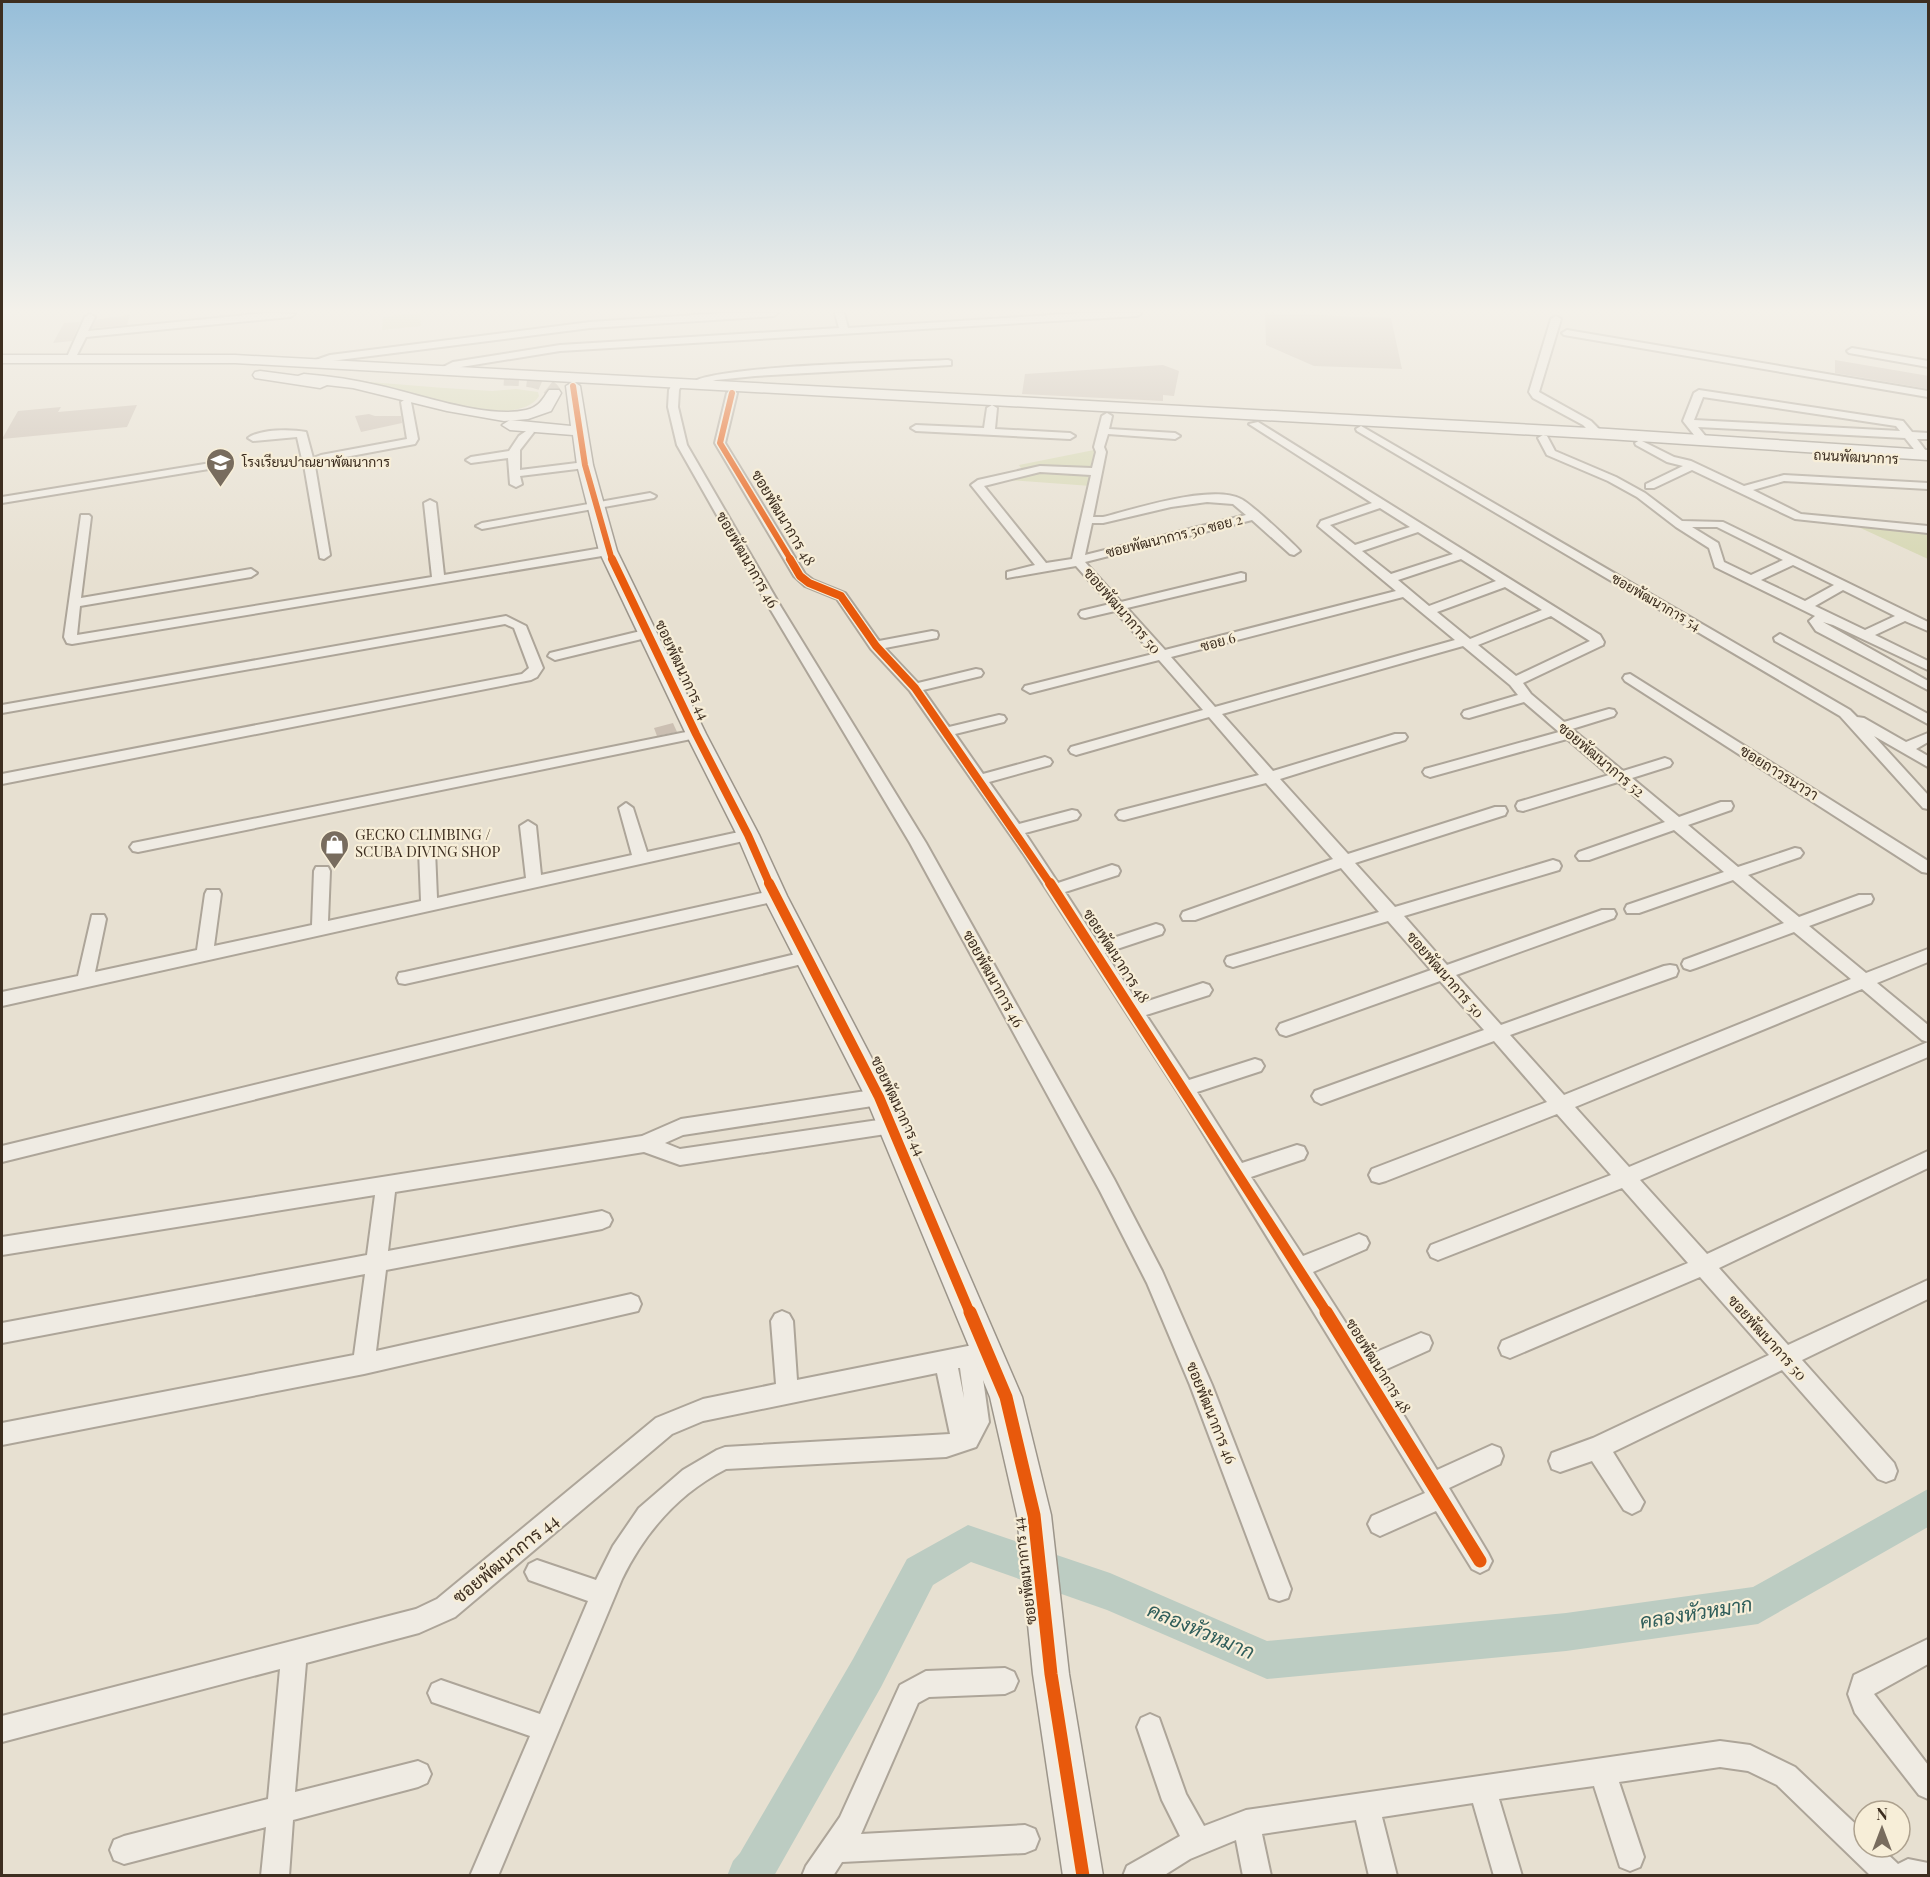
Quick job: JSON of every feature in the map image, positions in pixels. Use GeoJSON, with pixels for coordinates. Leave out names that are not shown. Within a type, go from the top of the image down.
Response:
{"type":"FeatureCollection","features":[{"type":"Feature","properties":{"kind":"main road"},"geometry":{"type":"LineString","coordinates":[[399,401],[492,423],[579,431]]}},
{"type":"Feature","properties":{"kind":"main road"},"geometry":{"type":"LineString","coordinates":[[421,401],[477,414],[503,417],[528,415],[543,409],[551,401]]}},
{"type":"Feature","properties":{"kind":"main road","name":"ซอยพัฒนาการ 44"},"geometry":{"type":"LineString","coordinates":[[575,401],[594,506],[608,551],[696,734],[748,835],[775,896],[892,1126],[968,1356],[1006,1398],[1034,1515],[1051,1674],[1083,1875]]}},
{"type":"Feature","properties":{"kind":"main road","name":"ถนนพัฒนาการ"},"geometry":{"type":"LineString","coordinates":[[864,401],[1254,424],[1543,438],[1641,440],[1927,455]]}},
{"type":"Feature","properties":{"kind":"main road","name":"ถนนพัฒนาการ"},"geometry":{"type":"LineString","coordinates":[[1007,401],[1598,434],[1670,446],[1927,455]]}},
{"type":"Feature","properties":{"kind":"main road","name":"ถนนพัฒนาการ"},"geometry":{"type":"LineString","coordinates":[[1641,440],[1702,438],[1927,455]]}},
{"type":"Feature","properties":{"kind":"street","name":"ซอยพัฒนาการ 46"},"geometry":{"type":"LineString","coordinates":[[674,401],[673,407],[682,446],[781,618],[918,843],[1107,1185],[1155,1278],[1202,1385],[1279,1589]]}},
{"type":"Feature","properties":{"kind":"street","name":"ซอยพัฒนาการ 48"},"geometry":{"type":"LineString","coordinates":[[730,401],[720,442],[800,576],[809,584],[841,596],[876,646],[915,688],[946,732],[1095,950],[1185,1089],[1363,1369],[1480,1561]]}},
{"type":"Feature","properties":{"kind":"street"},"geometry":{"type":"LineString","coordinates":[[1546,401],[1587,423],[1598,434]]}},
{"type":"Feature","properties":{"kind":"street"},"geometry":{"type":"LineString","coordinates":[[1696,401],[1688,421],[1702,438]]}},
{"type":"Feature","properties":{"kind":"street"},"geometry":{"type":"LineString","coordinates":[[1750,401],[1899,423],[1927,455]]}},
{"type":"Feature","properties":{"kind":"street"},"geometry":{"type":"LineString","coordinates":[[311,462],[411,442],[413,439],[406,402]]}},
{"type":"Feature","properties":{"kind":"street"},"geometry":{"type":"LineString","coordinates":[[988,431],[992,408]]}},
{"type":"Feature","properties":{"kind":"street","name":"ซอยพัฒนาการ 50"},"geometry":{"type":"LineString","coordinates":[[1111,416],[1111,432],[1101,452],[1096,472],[1079,561],[1886,1471]]}},
{"type":"Feature","properties":{"kind":"street","name":"ซอยพัฒนาการ 50"},"geometry":{"type":"LineString","coordinates":[[1101,452],[1099,447],[1111,416]]}},
{"type":"Feature","properties":{"kind":"street"},"geometry":{"type":"LineString","coordinates":[[1690,423],[1929,436]]}},
{"type":"Feature","properties":{"kind":"street"},"geometry":{"type":"LineString","coordinates":[[1254,424],[1420,527],[1598,642],[1515,682]]}},
{"type":"Feature","properties":{"kind":"street"},"geometry":{"type":"LineString","coordinates":[[916,428],[1070,436]]}},
{"type":"Feature","properties":{"kind":"street","name":"ซอยพัฒนาการ 54"},"geometry":{"type":"LineString","coordinates":[[1361,429],[1845,713],[1929,804]]}},
{"type":"Feature","properties":{"kind":"street"},"geometry":{"type":"LineString","coordinates":[[529,432],[516,443],[513,454],[515,479],[585,465]]}},
{"type":"Feature","properties":{"kind":"street"},"geometry":{"type":"LineString","coordinates":[[1111,432],[1175,436]]}},
{"type":"Feature","properties":{"kind":"street"},"geometry":{"type":"LineString","coordinates":[[253,438],[302,434],[307,459],[311,462]]}},
{"type":"Feature","properties":{"kind":"street"},"geometry":{"type":"LineString","coordinates":[[1543,438],[1551,453],[1641,495],[1679,524],[1714,546],[1719,564],[1866,634],[1928,667]]}},
{"type":"Feature","properties":{"kind":"street"},"geometry":{"type":"LineString","coordinates":[[1641,440],[1672,461],[1689,464],[1799,517],[1929,530]]}},
{"type":"Feature","properties":{"kind":"street"},"geometry":{"type":"LineString","coordinates":[[1670,446],[1689,464]]}},
{"type":"Feature","properties":{"kind":"street"},"geometry":{"type":"LineString","coordinates":[[471,460],[513,454]]}},
{"type":"Feature","properties":{"kind":"street"},"geometry":{"type":"LineString","coordinates":[[311,462],[308,469],[324,555]]}},
{"type":"Feature","properties":{"kind":"street"},"geometry":{"type":"LineString","coordinates":[[2,500],[223,464]]}},
{"type":"Feature","properties":{"kind":"street"},"geometry":{"type":"LineString","coordinates":[[1650,486],[1689,464]]}},
{"type":"Feature","properties":{"kind":"street"},"geometry":{"type":"LineString","coordinates":[[1043,567],[977,485],[1040,469],[1096,472]]}},
{"type":"Feature","properties":{"kind":"street"},"geometry":{"type":"LineString","coordinates":[[1742,490],[1784,478],[1929,486]]}},
{"type":"Feature","properties":{"kind":"street"},"geometry":{"type":"LineString","coordinates":[[482,526],[650,496]]}},
{"type":"Feature","properties":{"kind":"street"},"geometry":{"type":"LineString","coordinates":[[1086,520],[1103,520],[1213,498],[1237,501],[1255,516]]}},
{"type":"Feature","properties":{"kind":"street"},"geometry":{"type":"LineString","coordinates":[[430,502],[438,579]]}},
{"type":"Feature","properties":{"kind":"street","name":"ซอยพัฒนาการ 52"},"geometry":{"type":"LineString","coordinates":[[1382,503],[1324,524],[1515,682],[1526,697],[1795,925],[1929,1035]]}},
{"type":"Feature","properties":{"kind":"street","name":"ซอยพัฒนาการ 50 ซอย 2"},"geometry":{"type":"LineString","coordinates":[[1011,575],[1079,561],[1255,516],[1294,551]]}},
{"type":"Feature","properties":{"kind":"street"},"geometry":{"type":"LineString","coordinates":[[85,517],[70,638],[75,640],[608,551]]}},
{"type":"Feature","properties":{"kind":"street"},"geometry":{"type":"LineString","coordinates":[[1679,524],[1719,524],[1929,627]]}},
{"type":"Feature","properties":{"kind":"street"},"geometry":{"type":"LineString","coordinates":[[1353,550],[1420,527]]}},
{"type":"Feature","properties":{"kind":"street"},"geometry":{"type":"LineString","coordinates":[[1389,579],[1463,555]]}},
{"type":"Feature","properties":{"kind":"street"},"geometry":{"type":"LineString","coordinates":[[1752,579],[1794,560]]}},
{"type":"Feature","properties":{"kind":"street"},"geometry":{"type":"LineString","coordinates":[[73,603],[251,573]]}},
{"type":"Feature","properties":{"kind":"street"},"geometry":{"type":"LineString","coordinates":[[1085,614],[1241,577]]}},
{"type":"Feature","properties":{"kind":"street"},"geometry":{"type":"LineString","coordinates":[[1427,610],[1506,582]]}},
{"type":"Feature","properties":{"kind":"street"},"geometry":{"type":"LineString","coordinates":[[1807,605],[1843,585]]}},
{"type":"Feature","properties":{"kind":"street","name":"ซอย 6"},"geometry":{"type":"LineString","coordinates":[[1030,689],[1163,657],[1405,593]]}},
{"type":"Feature","properties":{"kind":"street"},"geometry":{"type":"LineString","coordinates":[[1076,750],[1211,711],[1467,643],[1551,611]]}},
{"type":"Feature","properties":{"kind":"street"},"geometry":{"type":"LineString","coordinates":[[1866,634],[1905,616]]}},
{"type":"Feature","properties":{"kind":"street"},"geometry":{"type":"LineString","coordinates":[[1928,667],[1830,619],[1822,617],[1815,621],[1821,628],[1929,686]]}},
{"type":"Feature","properties":{"kind":"street"},"geometry":{"type":"LineString","coordinates":[[2,710],[506,620],[520,626],[536,668],[526,677],[2,779]]}},
{"type":"Feature","properties":{"kind":"street"},"geometry":{"type":"LineString","coordinates":[[555,656],[649,633]]}},
{"type":"Feature","properties":{"kind":"street"},"geometry":{"type":"LineString","coordinates":[[876,646],[932,635]]}},
{"type":"Feature","properties":{"kind":"street"},"geometry":{"type":"LineString","coordinates":[[1780,638],[1929,720]]}},
{"type":"Feature","properties":{"kind":"street"},"geometry":{"type":"LineString","coordinates":[[915,688],[976,672]]}},
{"type":"Feature","properties":{"kind":"street","name":"ซอยถาวรนาวา"},"geometry":{"type":"LineString","coordinates":[[1629,678],[1929,868]]}},
{"type":"Feature","properties":{"kind":"street"},"geometry":{"type":"LineString","coordinates":[[1469,714],[1526,697]]}},
{"type":"Feature","properties":{"kind":"street"},"geometry":{"type":"LineString","coordinates":[[1430,772],[1566,730],[1608,713]]}},
{"type":"Feature","properties":{"kind":"street"},"geometry":{"type":"LineString","coordinates":[[1845,713],[1929,762]]}},
{"type":"Feature","properties":{"kind":"street"},"geometry":{"type":"LineString","coordinates":[[946,732],[999,718]]}},
{"type":"Feature","properties":{"kind":"street"},"geometry":{"type":"LineString","coordinates":[[138,847],[696,734]]}},
{"type":"Feature","properties":{"kind":"street"},"geometry":{"type":"LineString","coordinates":[[1124,815],[1270,777],[1400,737]]}},
{"type":"Feature","properties":{"kind":"street"},"geometry":{"type":"LineString","coordinates":[[1906,748],[1929,737]]}},
{"type":"Feature","properties":{"kind":"street"},"geometry":{"type":"LineString","coordinates":[[979,780],[1045,762]]}},
{"type":"Feature","properties":{"kind":"street"},"geometry":{"type":"LineString","coordinates":[[1523,806],[1665,763]]}},
{"type":"Feature","properties":{"kind":"street"},"geometry":{"type":"LineString","coordinates":[[1584,856],[1726,806]]}},
{"type":"Feature","properties":{"kind":"street"},"geometry":{"type":"LineString","coordinates":[[626,808],[641,858]]}},
{"type":"Feature","properties":{"kind":"street"},"geometry":{"type":"LineString","coordinates":[[1189,915],[1343,861],[1500,811]]}},
{"type":"Feature","properties":{"kind":"street"},"geometry":{"type":"LineString","coordinates":[[1014,831],[1072,815]]}},
{"type":"Feature","properties":{"kind":"street"},"geometry":{"type":"LineString","coordinates":[[528,826],[534,882]]}},
{"type":"Feature","properties":{"kind":"street"},"geometry":{"type":"LineString","coordinates":[[2,999],[748,835]]}},
{"type":"Feature","properties":{"kind":"street"},"geometry":{"type":"LineString","coordinates":[[427,850],[429,905]]}},
{"type":"Feature","properties":{"kind":"street"},"geometry":{"type":"LineString","coordinates":[[1633,909],[1795,853]]}},
{"type":"Feature","properties":{"kind":"street"},"geometry":{"type":"LineString","coordinates":[[1233,961],[1553,866]]}},
{"type":"Feature","properties":{"kind":"street"},"geometry":{"type":"LineString","coordinates":[[320,929],[322,871]]}},
{"type":"Feature","properties":{"kind":"street"},"geometry":{"type":"LineString","coordinates":[[1054,890],[1112,872]]}},
{"type":"Feature","properties":{"kind":"street"},"geometry":{"type":"LineString","coordinates":[[205,954],[213,894]]}},
{"type":"Feature","properties":{"kind":"street"},"geometry":{"type":"LineString","coordinates":[[405,978],[775,896]]}},
{"type":"Feature","properties":{"kind":"street"},"geometry":{"type":"LineString","coordinates":[[1690,963],[1865,899]]}},
{"type":"Feature","properties":{"kind":"street"},"geometry":{"type":"LineString","coordinates":[[1286,1029],[1608,914]]}},
{"type":"Feature","properties":{"kind":"street"},"geometry":{"type":"LineString","coordinates":[[85,981],[98,919]]}},
{"type":"Feature","properties":{"kind":"street"},"geometry":{"type":"LineString","coordinates":[[1095,950],[1156,930]]}},
{"type":"Feature","properties":{"kind":"street"},"geometry":{"type":"LineString","coordinates":[[1379,1175],[1560,1105],[1929,956]]}},
{"type":"Feature","properties":{"kind":"street"},"geometry":{"type":"LineString","coordinates":[[2,1154],[808,957]]}},
{"type":"Feature","properties":{"kind":"street"},"geometry":{"type":"LineString","coordinates":[[1321,1096],[1670,971]]}},
{"type":"Feature","properties":{"kind":"street"},"geometry":{"type":"LineString","coordinates":[[1134,1012],[1203,990]]}},
{"type":"Feature","properties":{"kind":"street"},"geometry":{"type":"LineString","coordinates":[[1438,1251],[1624,1178],[1929,1049]]}},
{"type":"Feature","properties":{"kind":"street"},"geometry":{"type":"LineString","coordinates":[[1185,1089],[1255,1066]]}},
{"type":"Feature","properties":{"kind":"street"},"geometry":{"type":"LineString","coordinates":[[2,1246],[644,1144],[681,1127],[879,1097]]}},
{"type":"Feature","properties":{"kind":"street"},"geometry":{"type":"LineString","coordinates":[[644,1144],[680,1156],[892,1126]]}},
{"type":"Feature","properties":{"kind":"street"},"geometry":{"type":"LineString","coordinates":[[1237,1173],[1297,1154]]}},
{"type":"Feature","properties":{"kind":"street"},"geometry":{"type":"LineString","coordinates":[[1510,1348],[1703,1266],[1929,1159]]}},
{"type":"Feature","properties":{"kind":"street"},"geometry":{"type":"LineString","coordinates":[[364,1364],[386,1184]]}},
{"type":"Feature","properties":{"kind":"street"},"geometry":{"type":"LineString","coordinates":[[2,1333],[602,1220]]}},
{"type":"Feature","properties":{"kind":"street"},"geometry":{"type":"LineString","coordinates":[[1298,1268],[1359,1243]]}},
{"type":"Feature","properties":{"kind":"street"},"geometry":{"type":"LineString","coordinates":[[1560,1461],[1597,1448],[1929,1289]]}},
{"type":"Feature","properties":{"kind":"street"},"geometry":{"type":"LineString","coordinates":[[2,1434],[364,1364],[631,1304]]}},
{"type":"Feature","properties":{"kind":"street"},"geometry":{"type":"LineString","coordinates":[[782,1321],[787,1393]]}},
{"type":"Feature","properties":{"kind":"street"},"geometry":{"type":"LineString","coordinates":[[1363,1369],[1421,1343]]}},
{"type":"Feature","properties":{"kind":"street"},"geometry":{"type":"LineString","coordinates":[[484,1875],[623,1551],[640,1524],[680,1488],[711,1464],[725,1458],[938,1447],[956,1445],[968,1439],[958,1426],[968,1356]]}},
{"type":"Feature","properties":{"kind":"street","name":"ซอยพัฒนาการ 44"},"geometry":{"type":"LineString","coordinates":[[2,1729],[419,1621],[446,1608],[664,1426],[703,1410],[968,1356]]}},
{"type":"Feature","properties":{"kind":"street"},"geometry":{"type":"LineString","coordinates":[[1597,1448],[1632,1502]]}},
{"type":"Feature","properties":{"kind":"street"},"geometry":{"type":"LineString","coordinates":[[1380,1524],[1492,1456]]}},
{"type":"Feature","properties":{"kind":"street"},"geometry":{"type":"LineString","coordinates":[[537,1572],[604,1595]]}},
{"type":"Feature","properties":{"kind":"street"},"geometry":{"type":"LineString","coordinates":[[1929,1651],[1863,1684],[1861,1694],[1864,1704],[1929,1786]]}},
{"type":"Feature","properties":{"kind":"street"},"geometry":{"type":"LineString","coordinates":[[274,1875],[294,1653]]}},
{"type":"Feature","properties":{"kind":"street"},"geometry":{"type":"LineString","coordinates":[[816,1875],[850,1827],[909,1694],[926,1684],[1005,1681]]}},
{"type":"Feature","properties":{"kind":"street"},"geometry":{"type":"LineString","coordinates":[[441,1693],[546,1729]]}},
{"type":"Feature","properties":{"kind":"street"},"geometry":{"type":"LineString","coordinates":[[1150,1727],[1175,1800],[1198,1842]]}},
{"type":"Feature","properties":{"kind":"street"},"geometry":{"type":"LineString","coordinates":[[1137,1875],[1198,1842],[1246,1822],[1720,1754],[1750,1758],[1786,1776],[1891,1875]]}},
{"type":"Feature","properties":{"kind":"street"},"geometry":{"type":"LineString","coordinates":[[1602,1770],[1630,1857]]}},
{"type":"Feature","properties":{"kind":"street"},"geometry":{"type":"LineString","coordinates":[[124,1850],[418,1774]]}},
{"type":"Feature","properties":{"kind":"street"},"geometry":{"type":"LineString","coordinates":[[1482,1787],[1508,1875]]}},
{"type":"Feature","properties":{"kind":"street"},"geometry":{"type":"LineString","coordinates":[[1366,1804],[1383,1875]]}},
{"type":"Feature","properties":{"kind":"street"},"geometry":{"type":"LineString","coordinates":[[1246,1822],[1257,1875]]}},
{"type":"Feature","properties":{"kind":"street"},"geometry":{"type":"LineString","coordinates":[[836,1849],[1025,1839]]}},
{"type":"Feature","properties":{"kind":"street"},"geometry":{"type":"LineString","coordinates":[[1904,1875],[1908,1873],[1926,1875]]}},
{"type":"Feature","properties":{"kind":"green space"},"geometry":{"type":"Polygon","coordinates":[[[431,401],[534,401],[526,407],[506,411],[453,406],[431,401]]]}},
{"type":"Feature","properties":{"kind":"green space"},"geometry":{"type":"Polygon","coordinates":[[[1094,450],[1098,454],[1091,486],[1008,480],[1023,471],[1019,465],[1094,450]]]}},
{"type":"Feature","properties":{"kind":"green space"},"geometry":{"type":"Polygon","coordinates":[[[1854,525],[1928,532],[1928,559],[1854,525]]]}},
{"type":"Feature","properties":{"kind":"building"},"geometry":{"type":"Polygon","coordinates":[[[137,405],[127,427],[2,439],[18,411],[61,407],[58,412],[137,405]]]}},
{"type":"Feature","properties":{"kind":"building"},"geometry":{"type":"Polygon","coordinates":[[[369,414],[401,416],[402,423],[361,432],[355,416],[369,414]]]}},
{"type":"Feature","properties":{"kind":"building"},"geometry":{"type":"Polygon","coordinates":[[[673,723],[677,732],[657,736],[654,728],[673,723]]]}},
{"type":"Feature","properties":{"kind":"waterway","name":"คลองหัวหมาก"},"geometry":{"type":"LineString","coordinates":[[748,1876],[755,1868],[867,1673],[920,1572],[968,1543],[1110,1592],[1267,1660],[1566,1632],[1758,1605],[1928,1507]]}},
{"type":"Feature","properties":{"kind":"cycle path"},"geometry":{"type":"LineString","coordinates":[[575,401],[585,465],[608,551],[696,734],[748,835],[775,896],[879,1097],[1006,1397],[1034,1515],[1051,1674],[1083,1876]]}},
{"type":"Feature","properties":{"kind":"cycle path"},"geometry":{"type":"LineString","coordinates":[[730,401],[720,443],[800,576],[809,583],[841,596],[876,646],[915,688],[1028,849],[1185,1089],[1363,1369],[1480,1561]]}},
{"type":"Feature","properties":{"kind":"place","name":"โรงเรียนปาณยาพัฒนาการ"},"geometry":{"type":"Point","coordinates":[221,488]}},
{"type":"Feature","properties":{"kind":"place","name":"GECKO CLIMBING / SCUBA DIVING SHOP"},"geometry":{"type":"Point","coordinates":[334,870]}}]}
